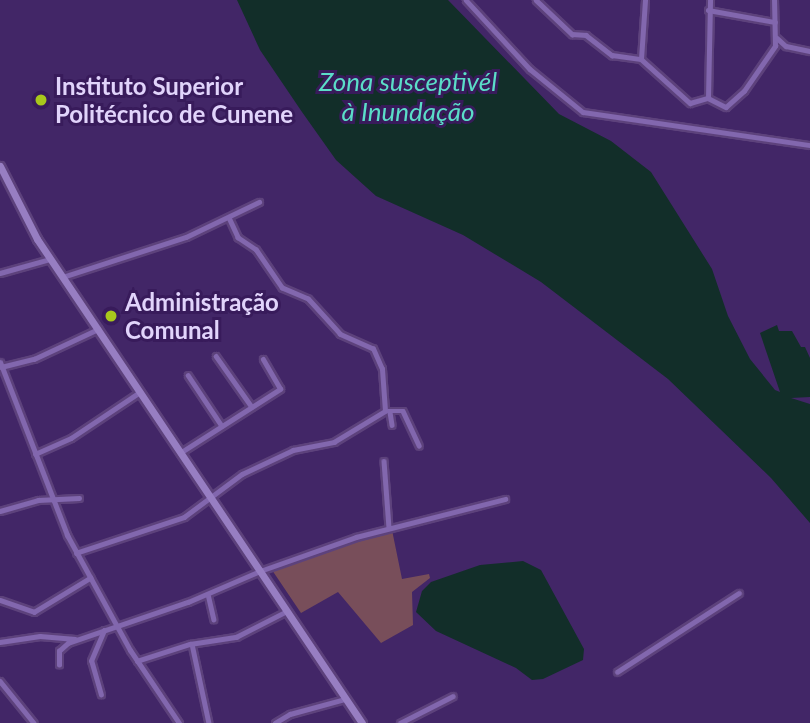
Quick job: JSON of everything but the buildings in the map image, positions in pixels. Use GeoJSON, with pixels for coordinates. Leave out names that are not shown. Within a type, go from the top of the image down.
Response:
{"type":"FeatureCollection","features":[{"type":"Feature","properties":{"kind":"main road"},"geometry":{"type":"LineString","coordinates":[[0,166],[2,178],[51,259],[362,723]]}},
{"type":"Feature","properties":{"kind":"street"},"geometry":{"type":"LineString","coordinates":[[466,0],[530,69],[583,112],[810,145]]}},
{"type":"Feature","properties":{"kind":"street"},"geometry":{"type":"LineString","coordinates":[[536,0],[572,34],[586,35],[612,55],[641,59],[690,103],[708,97]]}},
{"type":"Feature","properties":{"kind":"street"},"geometry":{"type":"LineString","coordinates":[[641,59],[645,0]]}},
{"type":"Feature","properties":{"kind":"street"},"geometry":{"type":"LineString","coordinates":[[708,97],[710,0]]}},
{"type":"Feature","properties":{"kind":"street"},"geometry":{"type":"LineString","coordinates":[[708,97],[722,107],[732,103],[765,62],[777,37],[774,0]]}},
{"type":"Feature","properties":{"kind":"street"},"geometry":{"type":"LineString","coordinates":[[708,10],[775,22]]}},
{"type":"Feature","properties":{"kind":"street"},"geometry":{"type":"LineString","coordinates":[[777,37],[786,46],[810,51]]}},
{"type":"Feature","properties":{"kind":"street"},"geometry":{"type":"LineString","coordinates":[[64,277],[229,219],[258,202]]}},
{"type":"Feature","properties":{"kind":"street"},"geometry":{"type":"LineString","coordinates":[[229,219],[238,239],[254,249],[282,288],[308,299],[340,334],[373,349],[382,369],[387,411],[392,425]]}},
{"type":"Feature","properties":{"kind":"street"},"geometry":{"type":"LineString","coordinates":[[0,273],[51,259]]}},
{"type":"Feature","properties":{"kind":"street"},"geometry":{"type":"LineString","coordinates":[[98,329],[34,359],[1,365],[51,500],[76,553],[137,662],[179,723]]}},
{"type":"Feature","properties":{"kind":"street"},"geometry":{"type":"LineString","coordinates":[[216,356],[252,407]]}},
{"type":"Feature","properties":{"kind":"street"},"geometry":{"type":"LineString","coordinates":[[180,453],[280,389],[264,360]]}},
{"type":"Feature","properties":{"kind":"street"},"geometry":{"type":"LineString","coordinates":[[188,375],[222,426]]}},
{"type":"Feature","properties":{"kind":"street"},"geometry":{"type":"LineString","coordinates":[[35,454],[71,438],[139,392]]}},
{"type":"Feature","properties":{"kind":"street"},"geometry":{"type":"LineString","coordinates":[[76,553],[170,524],[196,510],[209,496],[280,455],[320,447],[359,430],[387,411],[403,411],[419,444]]}},
{"type":"Feature","properties":{"kind":"street"},"geometry":{"type":"LineString","coordinates":[[384,461],[389,527]]}},
{"type":"Feature","properties":{"kind":"street"},"geometry":{"type":"LineString","coordinates":[[0,511],[51,500],[79,498]]}},
{"type":"Feature","properties":{"kind":"street"},"geometry":{"type":"LineString","coordinates":[[59,665],[63,646],[208,594],[260,570],[389,527],[505,499]]}},
{"type":"Feature","properties":{"kind":"street"},"geometry":{"type":"LineString","coordinates":[[0,600],[34,612],[90,578]]}},
{"type":"Feature","properties":{"kind":"street"},"geometry":{"type":"LineString","coordinates":[[617,672],[739,593]]}},
{"type":"Feature","properties":{"kind":"street"},"geometry":{"type":"LineString","coordinates":[[208,594],[215,619]]}},
{"type":"Feature","properties":{"kind":"street"},"geometry":{"type":"LineString","coordinates":[[137,662],[192,644],[236,637],[288,611]]}},
{"type":"Feature","properties":{"kind":"street"},"geometry":{"type":"LineString","coordinates":[[101,695],[91,661],[104,630]]}},
{"type":"Feature","properties":{"kind":"street"},"geometry":{"type":"LineString","coordinates":[[0,642],[40,636],[79,639]]}},
{"type":"Feature","properties":{"kind":"street"},"geometry":{"type":"LineString","coordinates":[[192,644],[209,723]]}},
{"type":"Feature","properties":{"kind":"street"},"geometry":{"type":"LineString","coordinates":[[0,681],[34,723]]}},
{"type":"Feature","properties":{"kind":"street"},"geometry":{"type":"LineString","coordinates":[[400,723],[453,696]]}},
{"type":"Feature","properties":{"kind":"street"},"geometry":{"type":"LineString","coordinates":[[275,723],[290,714],[346,698]]}},
{"type":"Feature","properties":{"kind":"shaded area"},"geometry":{"type":"Polygon","coordinates":[[[392,530],[402,579],[429,574],[430,578],[412,592],[413,625],[381,643],[338,592],[301,613],[272,570],[392,530]]]}},
{"type":"Feature","properties":{"kind":"water","name":"Zona susceptivél à Inundação"},"geometry":{"type":"Polygon","coordinates":[[[237,0],[448,0],[559,114],[611,141],[651,172],[712,269],[728,316],[750,359],[775,390],[780,392],[760,333],[777,325],[779,331],[792,331],[810,358],[810,397],[791,398],[810,404],[810,523],[771,478],[668,379],[541,282],[463,235],[376,196],[336,160],[260,50],[237,0]]]}},
{"type":"Feature","properties":{"kind":"water"},"geometry":{"type":"Polygon","coordinates":[[[523,561],[541,570],[584,649],[583,660],[543,679],[532,680],[516,668],[436,631],[416,612],[422,591],[431,582],[480,565],[523,561]]]}},
{"type":"Feature","properties":{"kind":"place","name":"Instituto Superior Politécnico de Cunene"},"geometry":{"type":"Point","coordinates":[41,100]}},
{"type":"Feature","properties":{"kind":"place","name":"Administração Comunal"},"geometry":{"type":"Point","coordinates":[111,316]}}]}
